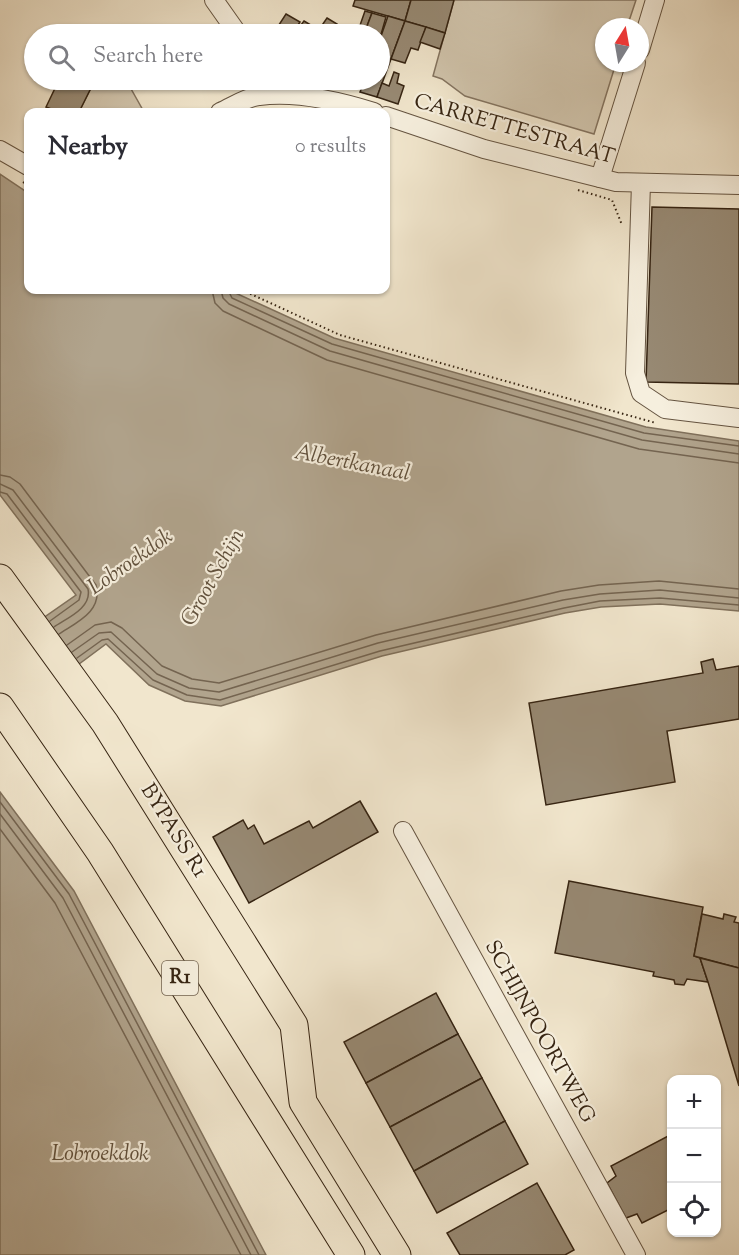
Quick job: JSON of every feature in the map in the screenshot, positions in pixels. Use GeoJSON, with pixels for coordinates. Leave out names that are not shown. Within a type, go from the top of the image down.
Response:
{"type":"FeatureCollection","features":[{"type":"Feature","properties":{"kind":"highway","name":"BYPASS R1"},"geometry":{"type":"LineString","coordinates":[[0,578],[105,723],[294,1025],[303,1102],[397,1255]]}},
{"type":"Feature","properties":{"kind":"highway","name":"R1"},"geometry":{"type":"LineString","coordinates":[[0,707],[100,852],[351,1255]]}},
{"type":"Feature","properties":{"kind":"street"},"geometry":{"type":"LineString","coordinates":[[214,0],[231,24]]}},
{"type":"Feature","properties":{"kind":"street"},"geometry":{"type":"LineString","coordinates":[[649,20],[655,0]]}},
{"type":"Feature","properties":{"kind":"street"},"geometry":{"type":"LineString","coordinates":[[600,178],[633,72]]}},
{"type":"Feature","properties":{"kind":"street"},"geometry":{"type":"LineString","coordinates":[[230,108],[254,99],[311,95],[320,101],[354,108]]}},
{"type":"Feature","properties":{"kind":"street","name":"CARRETTESTRAAT"},"geometry":{"type":"LineString","coordinates":[[390,117],[484,149],[616,182],[739,184]]}},
{"type":"Feature","properties":{"kind":"street"},"geometry":{"type":"LineString","coordinates":[[0,149],[24,152]]}},
{"type":"Feature","properties":{"kind":"street"},"geometry":{"type":"LineString","coordinates":[[0,149],[24,163]]}},
{"type":"Feature","properties":{"kind":"street"},"geometry":{"type":"LineString","coordinates":[[641,183],[635,374],[641,393],[665,409],[739,418]]}},
{"type":"Feature","properties":{"kind":"street","name":"SCHIJNPOORTWEG"},"geometry":{"type":"LineString","coordinates":[[403,831],[636,1255]]}},
{"type":"Feature","properties":{"kind":"path"},"geometry":{"type":"LineString","coordinates":[[578,190],[612,200],[625,233]]}},
{"type":"Feature","properties":{"kind":"path"},"geometry":{"type":"LineString","coordinates":[[251,294],[340,335],[648,421],[642,413]]}},
{"type":"Feature","properties":{"kind":"shaded area"},"geometry":{"type":"Polygon","coordinates":[[[454,0],[636,0],[630,18],[595,18],[595,72],[613,72],[594,134],[465,96],[442,79],[433,76],[454,0]]]}},
{"type":"Feature","properties":{"kind":"shaded area"},"geometry":{"type":"Polygon","coordinates":[[[90,90],[132,90],[142,108],[81,108],[90,90]]]}},
{"type":"Feature","properties":{"kind":"water"},"geometry":{"type":"Polygon","coordinates":[[[0,174],[24,190],[24,294],[238,294],[334,338],[646,427],[739,441],[739,611],[660,604],[601,607],[565,613],[382,656],[221,706],[185,701],[149,685],[106,644],[63,676],[26,630],[76,595],[0,495],[0,174]]]}},
{"type":"Feature","properties":{"kind":"water","name":"Lobroekdok"},"geometry":{"type":"Polygon","coordinates":[[[0,792],[74,891],[266,1255],[0,1255],[0,792]]]}},
{"type":"Feature","properties":{"kind":"pier"},"geometry":{"type":"Polygon","coordinates":[[[24,628],[64,679],[0,724],[0,647],[24,628]]]}},
{"type":"Feature","properties":{"kind":"building"},"geometry":{"type":"Polygon","coordinates":[[[355,0],[411,0],[405,21],[353,6],[355,0]]]}},
{"type":"Feature","properties":{"kind":"building"},"geometry":{"type":"Polygon","coordinates":[[[411,0],[454,0],[445,33],[405,21],[411,0]]]}},
{"type":"Feature","properties":{"kind":"building"},"geometry":{"type":"Polygon","coordinates":[[[365,11],[372,13],[368,24],[360,24],[365,11]]]}},
{"type":"Feature","properties":{"kind":"building"},"geometry":{"type":"Polygon","coordinates":[[[372,13],[386,17],[384,24],[368,24],[372,13]]]}},
{"type":"Feature","properties":{"kind":"building"},"geometry":{"type":"Polygon","coordinates":[[[286,14],[300,22],[299,24],[280,24],[286,14]]]}},
{"type":"Feature","properties":{"kind":"building"},"geometry":{"type":"Polygon","coordinates":[[[388,16],[405,21],[390,62],[390,24],[385,24],[388,16]]]}},
{"type":"Feature","properties":{"kind":"building"},"geometry":{"type":"Polygon","coordinates":[[[327,18],[337,24],[323,24],[327,18]]]}},
{"type":"Feature","properties":{"kind":"building"},"geometry":{"type":"Polygon","coordinates":[[[405,21],[426,27],[418,50],[411,48],[405,63],[391,59],[405,21]]]}},
{"type":"Feature","properties":{"kind":"building"},"geometry":{"type":"Polygon","coordinates":[[[426,27],[445,33],[440,49],[420,42],[426,27]]]}},
{"type":"Feature","properties":{"kind":"building"},"geometry":{"type":"Polygon","coordinates":[[[394,72],[399,74],[397,83],[404,86],[398,104],[377,97],[380,90],[390,90],[394,72]]]}},
{"type":"Feature","properties":{"kind":"building"},"geometry":{"type":"Polygon","coordinates":[[[54,90],[90,90],[81,108],[46,107],[54,90]]]}},
{"type":"Feature","properties":{"kind":"building"},"geometry":{"type":"Polygon","coordinates":[[[361,90],[380,90],[377,97],[360,92],[361,90]]]}},
{"type":"Feature","properties":{"kind":"building"},"geometry":{"type":"Polygon","coordinates":[[[652,207],[739,209],[739,384],[646,382],[652,207]]]}},
{"type":"Feature","properties":{"kind":"building"},"geometry":{"type":"Polygon","coordinates":[[[713,659],[716,670],[739,666],[739,719],[667,731],[675,782],[546,805],[529,703],[703,673],[701,662],[713,659]]]}},
{"type":"Feature","properties":{"kind":"building"},"geometry":{"type":"Polygon","coordinates":[[[360,801],[378,832],[249,903],[213,837],[243,820],[248,829],[254,825],[264,844],[309,821],[313,828],[360,801]]]}},
{"type":"Feature","properties":{"kind":"building"},"geometry":{"type":"Polygon","coordinates":[[[569,881],[703,907],[694,956],[700,958],[708,982],[687,979],[684,985],[675,984],[674,980],[653,976],[654,972],[555,953],[569,881]]]}},
{"type":"Feature","properties":{"kind":"building"},"geometry":{"type":"Polygon","coordinates":[[[702,914],[723,919],[724,914],[736,917],[734,922],[739,923],[739,968],[694,956],[702,914]]]}},
{"type":"Feature","properties":{"kind":"building"},"geometry":{"type":"Polygon","coordinates":[[[700,958],[739,968],[739,1086],[708,982],[700,958]]]}},
{"type":"Feature","properties":{"kind":"building"},"geometry":{"type":"Polygon","coordinates":[[[436,993],[458,1034],[366,1083],[344,1042],[436,993]]]}},
{"type":"Feature","properties":{"kind":"building"},"geometry":{"type":"Polygon","coordinates":[[[458,1034],[482,1078],[390,1127],[366,1083],[458,1034]]]}},
{"type":"Feature","properties":{"kind":"building"},"geometry":{"type":"Polygon","coordinates":[[[482,1078],[505,1121],[414,1171],[390,1127],[482,1078]]]}},
{"type":"Feature","properties":{"kind":"building"},"geometry":{"type":"Polygon","coordinates":[[[505,1121],[528,1164],[437,1213],[414,1171],[505,1121]]]}},
{"type":"Feature","properties":{"kind":"building"},"geometry":{"type":"Polygon","coordinates":[[[667,1137],[667,1210],[642,1223],[637,1214],[626,1218],[607,1183],[616,1176],[611,1166],[667,1137]]]}},
{"type":"Feature","properties":{"kind":"building"},"geometry":{"type":"Polygon","coordinates":[[[537,1183],[574,1250],[565,1255],[460,1255],[447,1233],[537,1183]]]}},
{"type":"Feature","properties":{"kind":"water label","name":"Albertkanaal"},"geometry":{"type":"Point","coordinates":[352,464]}},
{"type":"Feature","properties":{"kind":"water label","name":"Groot Schijn"},"geometry":{"type":"Point","coordinates":[214,578]}}]}
